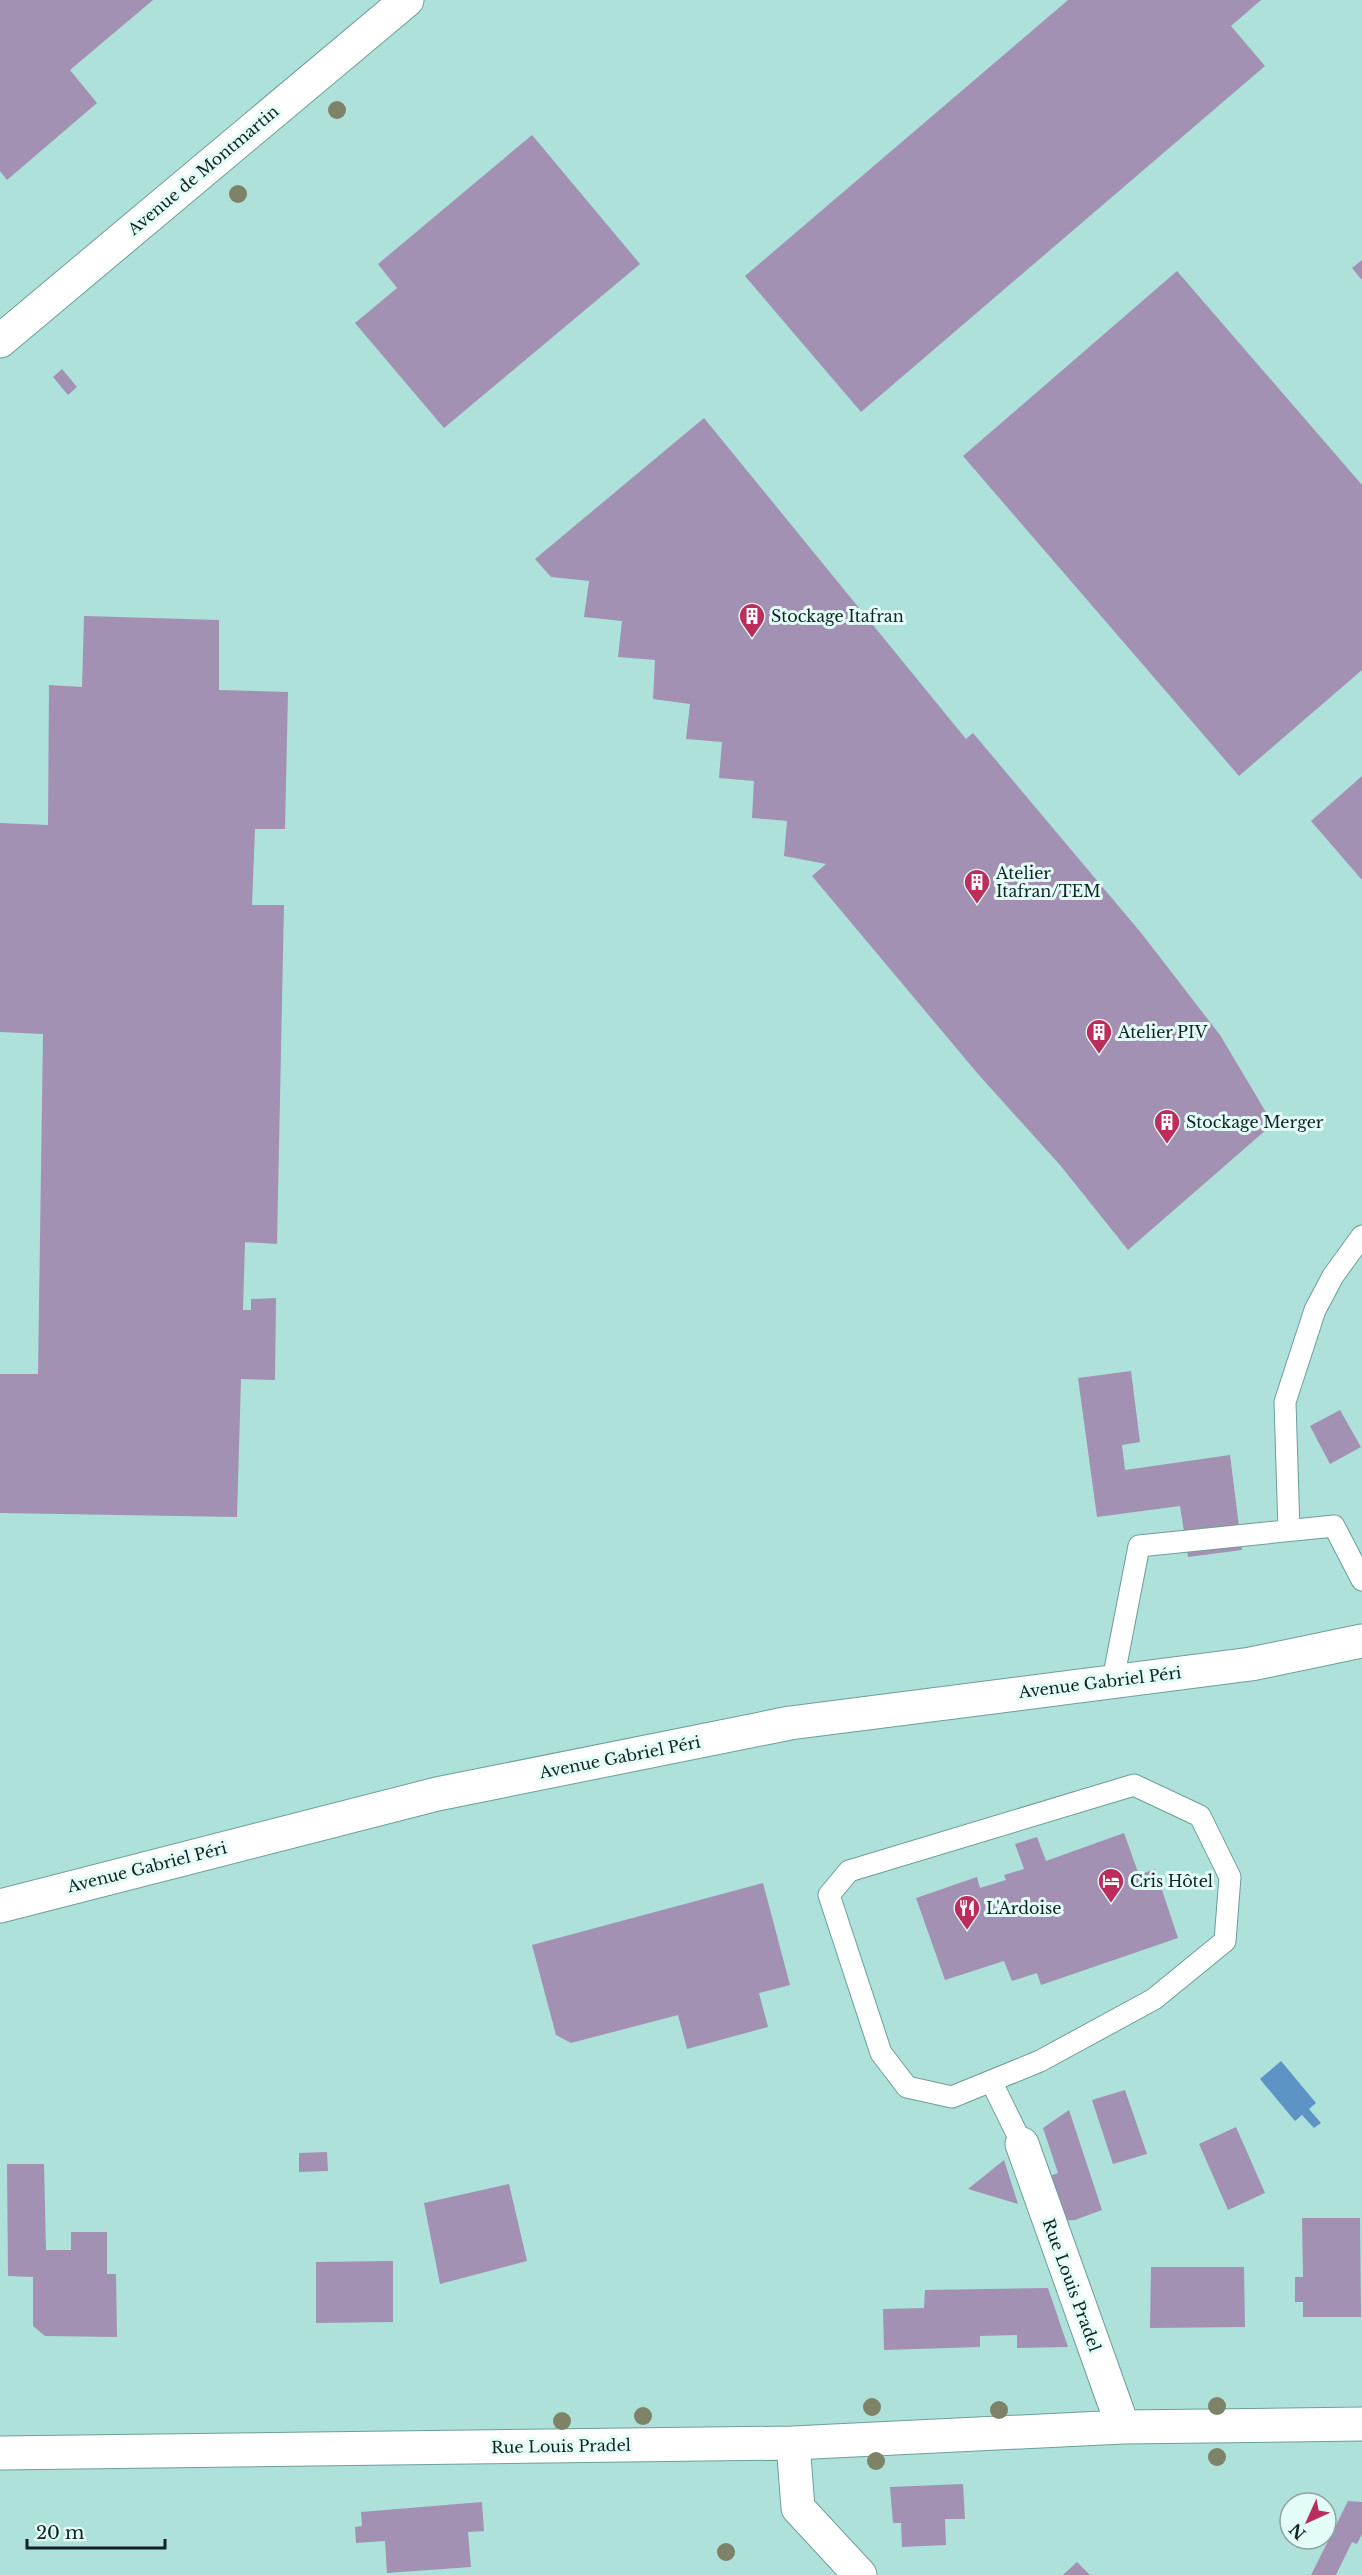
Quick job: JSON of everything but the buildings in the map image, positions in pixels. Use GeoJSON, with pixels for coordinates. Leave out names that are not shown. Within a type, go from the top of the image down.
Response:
{"type":"FeatureCollection","features":[{"type":"Feature","properties":{"kind":"street","name":"Avenue de Montmartin"},"geometry":{"type":"LineString","coordinates":[[0,341],[407,0]]}},
{"type":"Feature","properties":{"kind":"street","name":"Avenue Gabriel Péri"},"geometry":{"type":"LineString","coordinates":[[0,1906],[437,1794],[779,1725],[1113,1680],[1251,1664],[1362,1641]]}},
{"type":"Feature","properties":{"kind":"street","name":"Avenue Gabriel Péri"},"geometry":{"type":"LineString","coordinates":[[1251,1664],[1362,1662]]}},
{"type":"Feature","properties":{"kind":"street","name":"Rue Louis Pradel"},"geometry":{"type":"LineString","coordinates":[[1022,2144],[1123,2427]]}},
{"type":"Feature","properties":{"kind":"street","name":"Rue Louis Pradel"},"geometry":{"type":"LineString","coordinates":[[0,2453],[793,2443],[1123,2427],[1362,2424]]}},
{"type":"Feature","properties":{"kind":"street"},"geometry":{"type":"LineString","coordinates":[[793,2443],[798,2508],[860,2575]]}},
{"type":"Feature","properties":{"kind":"lane"},"geometry":{"type":"LineString","coordinates":[[1289,1530],[1285,1402],[1315,1310],[1333,1276],[1362,1236]]}},
{"type":"Feature","properties":{"kind":"lane"},"geometry":{"type":"LineString","coordinates":[[1113,1680],[1139,1546],[1334,1526],[1362,1580]]}},
{"type":"Feature","properties":{"kind":"lane"},"geometry":{"type":"LineString","coordinates":[[1134,1785],[1200,1816],[1230,1878],[1225,1941],[1154,1999],[1040,2061],[991,2081],[952,2097],[907,2087],[881,2053],[829,1895],[849,1871],[1134,1785]]}},
{"type":"Feature","properties":{"kind":"lane"},"geometry":{"type":"LineString","coordinates":[[991,2081],[1022,2144]]}},
{"type":"Feature","properties":{"kind":"water"},"geometry":{"type":"Polygon","coordinates":[[[1281,2061],[1316,2103],[1309,2109],[1321,2123],[1314,2128],[1302,2115],[1295,2121],[1260,2079],[1281,2061]]]}},
{"type":"Feature","properties":{"kind":"place","name":"Stockage Itafran"},"geometry":{"type":"Point","coordinates":[752,639]}},
{"type":"Feature","properties":{"kind":"place","name":"Atelier Itafran/TEM"},"geometry":{"type":"Point","coordinates":[977,905]}},
{"type":"Feature","properties":{"kind":"place","name":"Atelier PIV"},"geometry":{"type":"Point","coordinates":[1099,1055]}},
{"type":"Feature","properties":{"kind":"place","name":"Stockage Merger"},"geometry":{"type":"Point","coordinates":[1167,1145]}},
{"type":"Feature","properties":{"kind":"place","name":"Cris Hôtel"},"geometry":{"type":"Point","coordinates":[1111,1904]}},
{"type":"Feature","properties":{"kind":"place","name":"L'Ardoise"},"geometry":{"type":"Point","coordinates":[967,1931]}}]}
